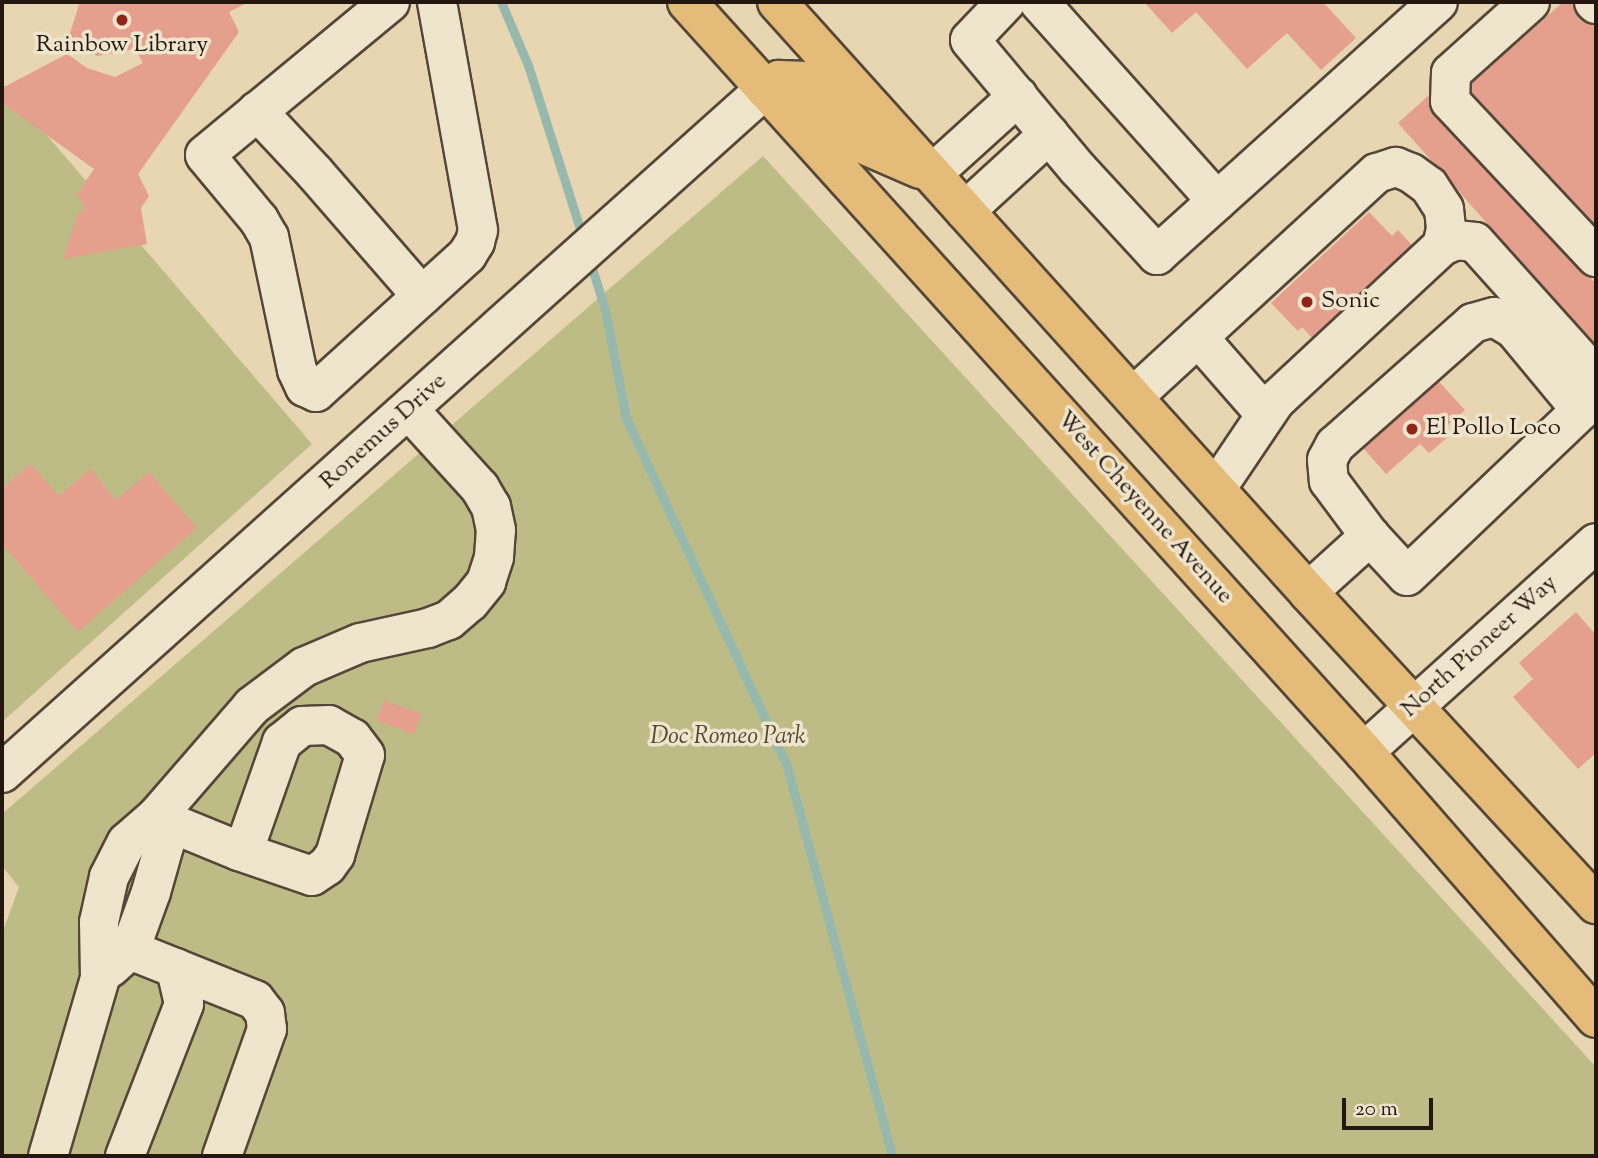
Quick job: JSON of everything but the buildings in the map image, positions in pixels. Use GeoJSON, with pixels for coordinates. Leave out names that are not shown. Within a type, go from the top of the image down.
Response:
{"type":"FeatureCollection","features":[{"type":"Feature","properties":{"kind":"main road","name":"West Cheyenne Avenue"},"geometry":{"type":"LineString","coordinates":[[687,2],[1364,752],[1596,1018]]}},
{"type":"Feature","properties":{"kind":"main road"},"geometry":{"type":"LineString","coordinates":[[777,2],[1308,592],[1596,904]]}},
{"type":"Feature","properties":{"kind":"main road"},"geometry":{"type":"LineString","coordinates":[[765,89],[779,80],[802,82],[858,142],[932,174]]}},
{"type":"Feature","properties":{"kind":"street"},"geometry":{"type":"LineString","coordinates":[[390,2],[205,155],[260,220],[269,237],[297,370],[305,387],[316,392],[467,255],[475,242],[478,230],[437,2]]}},
{"type":"Feature","properties":{"kind":"street"},"geometry":{"type":"LineString","coordinates":[[1006,2],[970,40],[1049,134],[1157,254],[1423,9]]}},
{"type":"Feature","properties":{"kind":"street"},"geometry":{"type":"LineString","coordinates":[[1039,2],[1217,201]]}},
{"type":"Feature","properties":{"kind":"street"},"geometry":{"type":"LineString","coordinates":[[1530,2],[1451,73],[1450,101],[1596,257]]}},
{"type":"Feature","properties":{"kind":"street","name":"Ronemus Drive"},"geometry":{"type":"LineString","coordinates":[[2,773],[765,89]]}},
{"type":"Feature","properties":{"kind":"street"},"geometry":{"type":"LineString","coordinates":[[932,174],[1018,96]]}},
{"type":"Feature","properties":{"kind":"street"},"geometry":{"type":"LineString","coordinates":[[257,111],[422,296]]}},
{"type":"Feature","properties":{"kind":"street"},"geometry":{"type":"LineString","coordinates":[[965,211],[1049,134]]}},
{"type":"Feature","properties":{"kind":"street"},"geometry":{"type":"LineString","coordinates":[[1133,397],[1377,173],[1396,167],[1411,173],[1429,186],[1444,209],[1446,229],[1442,246]]}},
{"type":"Feature","properties":{"kind":"street"},"geometry":{"type":"LineString","coordinates":[[1216,489],[1276,400],[1442,246],[1456,240],[1475,242],[1591,395]]}},
{"type":"Feature","properties":{"kind":"street"},"geometry":{"type":"LineString","coordinates":[[1494,317],[1514,329],[1591,395],[1407,576],[1370,536],[1329,481],[1327,460],[1335,445],[1473,324],[1494,317]]}},
{"type":"Feature","properties":{"kind":"street"},"geometry":{"type":"LineString","coordinates":[[1198,337],[1266,415]]}},
{"type":"Feature","properties":{"kind":"street"},"geometry":{"type":"LineString","coordinates":[[48,1156],[100,978],[99,922],[109,877],[127,842],[156,817],[253,706],[304,667],[360,643],[428,628],[449,620],[470,602],[486,582],[494,557],[496,530],[491,507],[480,488],[409,410]]}},
{"type":"Feature","properties":{"kind":"street"},"geometry":{"type":"LineString","coordinates":[[1308,592],[1370,536]]}},
{"type":"Feature","properties":{"kind":"street","name":"North Pioneer Way"},"geometry":{"type":"LineString","coordinates":[[1364,752],[1596,544]]}},
{"type":"Feature","properties":{"kind":"street"},"geometry":{"type":"LineString","coordinates":[[156,817],[239,851]]}},
{"type":"Feature","properties":{"kind":"street"},"geometry":{"type":"LineString","coordinates":[[100,978],[130,950],[164,846],[156,817]]}},
{"type":"Feature","properties":{"kind":"street"},"geometry":{"type":"LineString","coordinates":[[130,950],[255,1000],[265,1013],[267,1029],[222,1156]]}},
{"type":"Feature","properties":{"kind":"street"},"geometry":{"type":"LineString","coordinates":[[125,1156],[184,1004],[176,968]]}},
{"type":"Feature","properties":{"kind":"green space"},"geometry":{"type":"Polygon","coordinates":[[[2,83],[312,444],[2,722],[2,83]]]}},
{"type":"Feature","properties":{"kind":"green space","name":"Doc Romeo Park"},"geometry":{"type":"Polygon","coordinates":[[[763,156],[1596,1067],[1596,1156],[2,1156],[2,934],[19,887],[2,866],[2,814],[763,156]]]}},
{"type":"Feature","properties":{"kind":"waterway"},"geometry":{"type":"LineString","coordinates":[[501,2],[528,65],[583,238]]}},
{"type":"Feature","properties":{"kind":"waterway"},"geometry":{"type":"LineString","coordinates":[[589,258],[605,310],[626,418],[787,766],[892,1156]]}},
{"type":"Feature","properties":{"kind":"place","name":"Rainbow Library"},"geometry":{"type":"Point","coordinates":[122,20]}},
{"type":"Feature","properties":{"kind":"place","name":"Sonic"},"geometry":{"type":"Point","coordinates":[1307,302]}},
{"type":"Feature","properties":{"kind":"place","name":"El Pollo Loco"},"geometry":{"type":"Point","coordinates":[1412,429]}}]}
